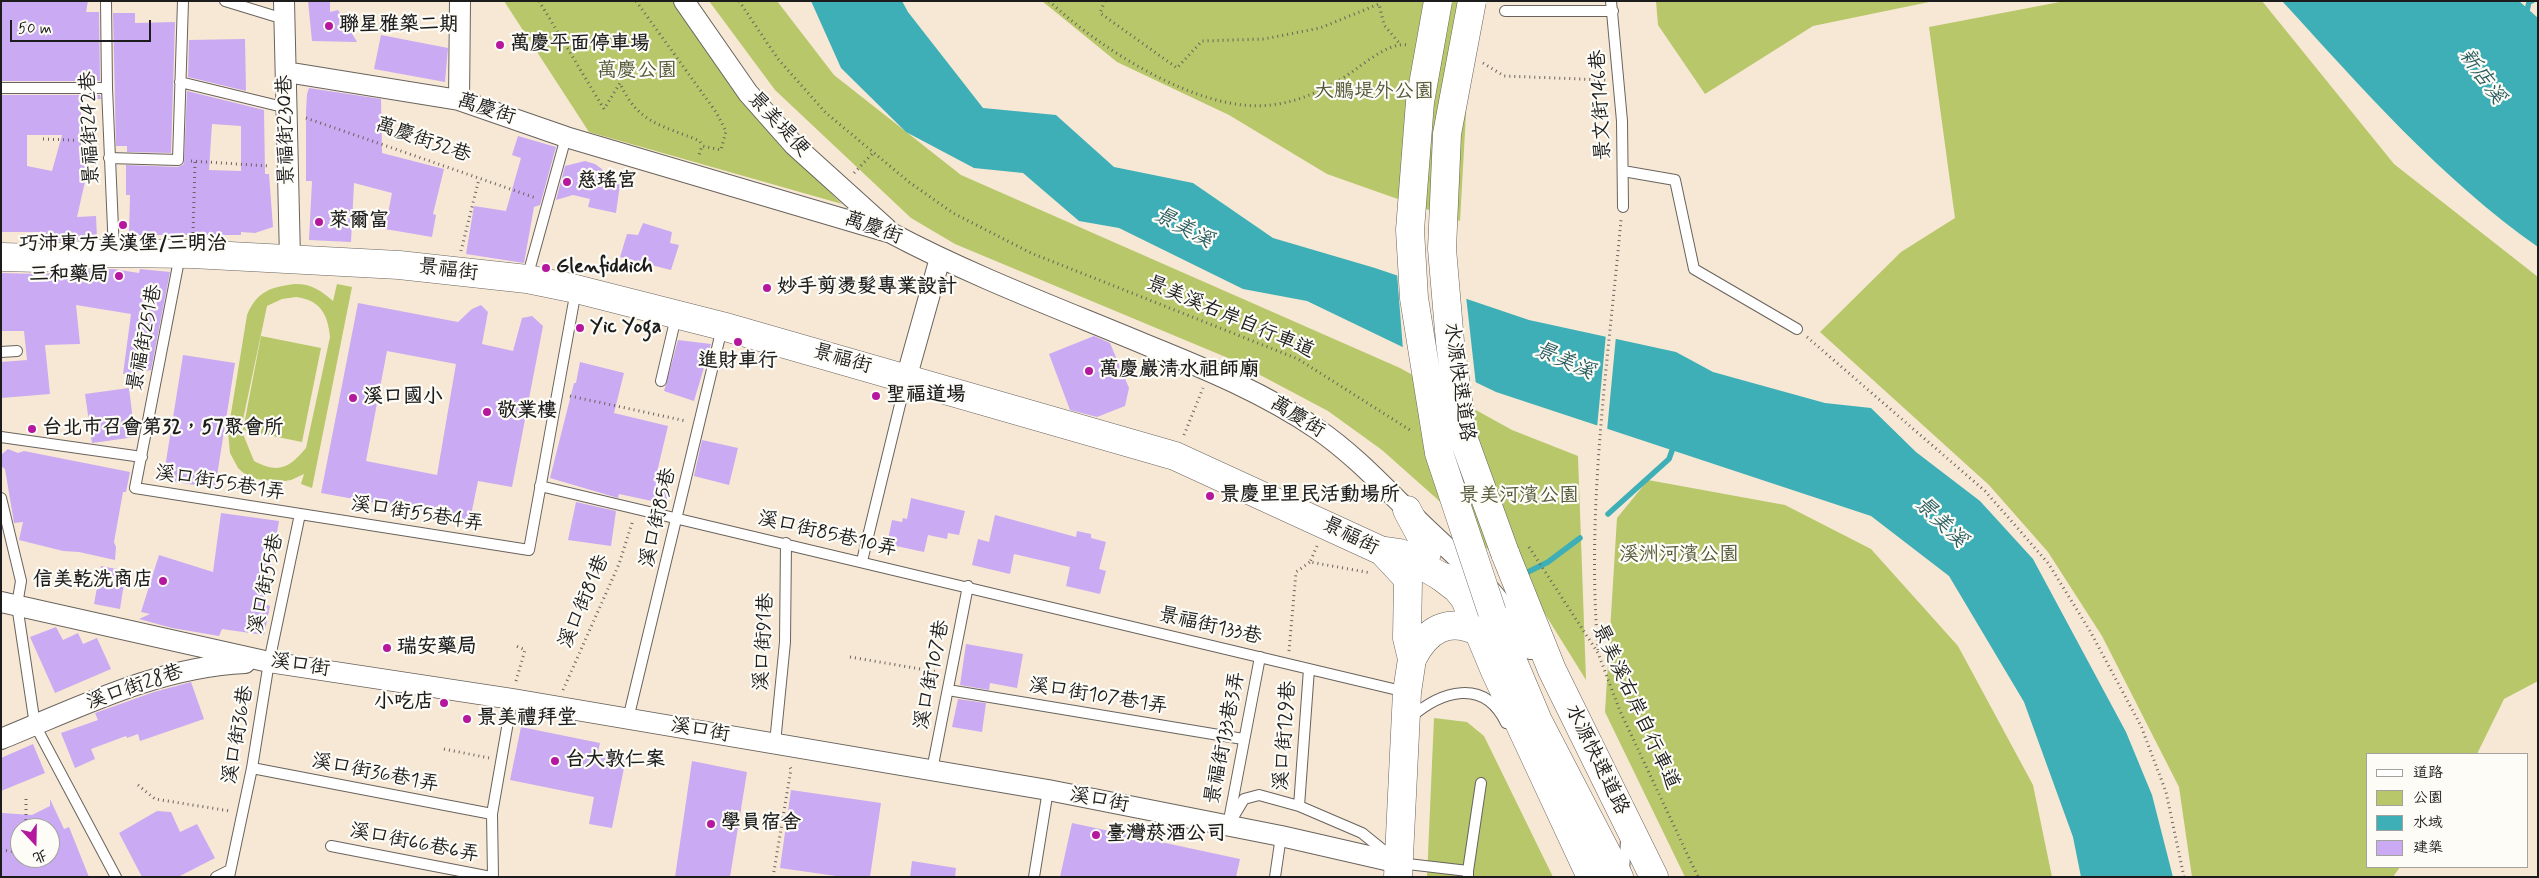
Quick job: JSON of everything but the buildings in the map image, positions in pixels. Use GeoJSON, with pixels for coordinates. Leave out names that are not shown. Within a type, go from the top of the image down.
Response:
{"type":"FeatureCollection","features":[{"type":"Feature","properties":{"kind":"main road","name":"水源快速道路"},"geometry":{"type":"LineString","coordinates":[[1438,1],[1420,102],[1410,230],[1414,298],[1440,453],[1470,550],[1507,648],[1538,721],[1619,877]]}},
{"type":"Feature","properties":{"kind":"main road","name":"水源快速道路"},"geometry":{"type":"LineString","coordinates":[[1472,1],[1447,134],[1442,249],[1450,342],[1463,437],[1492,521],[1552,670],[1654,877]]}},
{"type":"Feature","properties":{"kind":"main road","name":"景福街"},"geometry":{"type":"LineString","coordinates":[[1,257],[40,258],[114,253],[186,254],[398,264],[527,279],[576,289],[677,313],[1175,456],[1382,550],[1410,569],[1440,576]]}},
{"type":"Feature","properties":{"kind":"main road"},"geometry":{"type":"LineString","coordinates":[[1407,510],[1428,549],[1426,556],[1410,569],[1407,638],[1412,659]]}},
{"type":"Feature","properties":{"kind":"main road"},"geometry":{"type":"LineString","coordinates":[[1440,576],[1475,586],[1497,596]]}},
{"type":"Feature","properties":{"kind":"main road"},"geometry":{"type":"LineString","coordinates":[[1440,576],[1457,589],[1465,599],[1495,671],[1591,877]]}},
{"type":"Feature","properties":{"kind":"main road"},"geometry":{"type":"LineString","coordinates":[[1399,870],[1405,722],[1412,659],[1422,642],[1438,629],[1465,625],[1479,632]]}},
{"type":"Feature","properties":{"kind":"street"},"geometry":{"type":"LineString","coordinates":[[460,1],[460,100]]}},
{"type":"Feature","properties":{"kind":"street","name":"景美堤便"},"geometry":{"type":"LineString","coordinates":[[684,1],[748,93],[787,137],[891,233]]}},
{"type":"Feature","properties":{"kind":"street","name":"景福街230巷"},"geometry":{"type":"LineString","coordinates":[[284,10],[290,259]]}},
{"type":"Feature","properties":{"kind":"street","name":"萬慶街"},"geometry":{"type":"LineString","coordinates":[[286,72],[460,100],[566,137],[694,173],[891,233],[940,258],[1210,371],[1267,399],[1317,429],[1358,462],[1497,596],[1520,626],[1644,877]]}},
{"type":"Feature","properties":{"kind":"street"},"geometry":{"type":"LineString","coordinates":[[906,379],[940,258]]}},
{"type":"Feature","properties":{"kind":"street","name":"溪口街"},"geometry":{"type":"LineString","coordinates":[[9,604],[269,662],[555,706],[1048,790],[1281,836],[1399,870]]}},
{"type":"Feature","properties":{"kind":"street","name":"溪口街28巷"},"geometry":{"type":"LineString","coordinates":[[1,739],[130,686],[165,674],[219,664],[269,662]]}},
{"type":"Feature","properties":{"kind":"lane","name":"景福街242巷"},"geometry":{"type":"LineString","coordinates":[[106,1],[106,88],[114,253]]}},
{"type":"Feature","properties":{"kind":"lane"},"geometry":{"type":"LineString","coordinates":[[109,158],[178,160],[183,1]]}},
{"type":"Feature","properties":{"kind":"lane"},"geometry":{"type":"LineString","coordinates":[[225,1],[284,10]]}},
{"type":"Feature","properties":{"kind":"lane"},"geometry":{"type":"LineString","coordinates":[[1505,11],[1612,6]]}},
{"type":"Feature","properties":{"kind":"lane","name":"景文街146巷"},"geometry":{"type":"LineString","coordinates":[[1612,6],[1619,80],[1623,207]]}},
{"type":"Feature","properties":{"kind":"lane"},"geometry":{"type":"LineString","coordinates":[[180,82],[287,110]]}},
{"type":"Feature","properties":{"kind":"lane"},"geometry":{"type":"LineString","coordinates":[[1,88],[106,88]]}},
{"type":"Feature","properties":{"kind":"lane"},"geometry":{"type":"LineString","coordinates":[[527,279],[566,137]]}},
{"type":"Feature","properties":{"kind":"lane"},"geometry":{"type":"LineString","coordinates":[[1623,171],[1675,180],[1694,269],[1798,329]]}},
{"type":"Feature","properties":{"kind":"lane","name":"景福街251巷"},"geometry":{"type":"LineString","coordinates":[[135,488],[186,254]]}},
{"type":"Feature","properties":{"kind":"lane"},"geometry":{"type":"LineString","coordinates":[[540,486],[576,289]]}},
{"type":"Feature","properties":{"kind":"lane"},"geometry":{"type":"LineString","coordinates":[[661,381],[677,313]]}},
{"type":"Feature","properties":{"kind":"lane","name":"溪口街85巷"},"geometry":{"type":"LineString","coordinates":[[628,718],[722,326]]}},
{"type":"Feature","properties":{"kind":"lane"},"geometry":{"type":"LineString","coordinates":[[1,352],[17,351]]}},
{"type":"Feature","properties":{"kind":"lane"},"geometry":{"type":"LineString","coordinates":[[862,561],[906,379]]}},
{"type":"Feature","properties":{"kind":"lane"},"geometry":{"type":"LineString","coordinates":[[1,437],[142,457]]}},
{"type":"Feature","properties":{"kind":"lane","name":"溪口街85巷10弄"},"geometry":{"type":"LineString","coordinates":[[540,486],[968,586],[1124,625]]}},
{"type":"Feature","properties":{"kind":"lane","name":"溪口街55巷4弄"},"geometry":{"type":"LineString","coordinates":[[300,514],[529,550],[540,486]]}},
{"type":"Feature","properties":{"kind":"lane","name":"溪口街55巷1弄"},"geometry":{"type":"LineString","coordinates":[[135,488],[300,514]]}},
{"type":"Feature","properties":{"kind":"lane"},"geometry":{"type":"LineString","coordinates":[[1,498],[21,581],[9,604],[35,725],[116,877]]}},
{"type":"Feature","properties":{"kind":"lane","name":"溪口街55巷"},"geometry":{"type":"LineString","coordinates":[[269,662],[300,514]]}},
{"type":"Feature","properties":{"kind":"lane","name":"溪口街91巷"},"geometry":{"type":"LineString","coordinates":[[775,743],[785,642],[786,543]]}},
{"type":"Feature","properties":{"kind":"lane","name":"溪口街107巷"},"geometry":{"type":"LineString","coordinates":[[932,770],[968,586]]}},
{"type":"Feature","properties":{"kind":"lane","name":"景福街133巷"},"geometry":{"type":"LineString","coordinates":[[1124,625],[1407,692]]}},
{"type":"Feature","properties":{"kind":"lane","name":"景福街133巷3弄"},"geometry":{"type":"LineString","coordinates":[[1228,826],[1243,738],[1260,657]]}},
{"type":"Feature","properties":{"kind":"lane","name":"溪口街36巷"},"geometry":{"type":"LineString","coordinates":[[229,873],[252,768],[269,662]]}},
{"type":"Feature","properties":{"kind":"lane","name":"溪口街129巷"},"geometry":{"type":"LineString","coordinates":[[1299,806],[1309,669]]}},
{"type":"Feature","properties":{"kind":"lane","name":"溪口街107巷1弄"},"geometry":{"type":"LineString","coordinates":[[948,690],[1243,738]]}},
{"type":"Feature","properties":{"kind":"lane"},"geometry":{"type":"LineString","coordinates":[[1405,722],[1435,700],[1452,694],[1469,693],[1483,698],[1494,706],[1512,736]]}},
{"type":"Feature","properties":{"kind":"lane"},"geometry":{"type":"LineString","coordinates":[[492,877],[492,814],[512,699]]}},
{"type":"Feature","properties":{"kind":"lane","name":"溪口街36巷1弄"},"geometry":{"type":"LineString","coordinates":[[252,768],[492,814]]}},
{"type":"Feature","properties":{"kind":"lane"},"geometry":{"type":"LineString","coordinates":[[1534,780],[1580,877]]}},
{"type":"Feature","properties":{"kind":"lane"},"geometry":{"type":"LineString","coordinates":[[1399,870],[1468,874],[1481,783]]}},
{"type":"Feature","properties":{"kind":"lane"},"geometry":{"type":"LineString","coordinates":[[1034,877],[1048,790]]}},
{"type":"Feature","properties":{"kind":"lane","name":"溪口街129巷"},"geometry":{"type":"LineString","coordinates":[[1228,826],[1244,799],[1259,795],[1299,806],[1362,833],[1399,870]]}},
{"type":"Feature","properties":{"kind":"lane"},"geometry":{"type":"LineString","coordinates":[[1275,877],[1281,836]]}},
{"type":"Feature","properties":{"kind":"lane"},"geometry":{"type":"LineString","coordinates":[[1623,877],[1626,840]]}},
{"type":"Feature","properties":{"kind":"lane","name":"溪口街66巷6弄"},"geometry":{"type":"LineString","coordinates":[[331,846],[492,877]]}},
{"type":"Feature","properties":{"kind":"lane"},"geometry":{"type":"LineString","coordinates":[[216,877],[229,873]]}},
{"type":"Feature","properties":{"kind":"path"},"geometry":{"type":"LineString","coordinates":[[539,1],[604,109],[620,83],[629,103],[642,117],[700,141],[702,146],[694,173]]}},
{"type":"Feature","properties":{"kind":"path"},"geometry":{"type":"LineString","coordinates":[[636,1],[716,112],[726,131],[721,150],[702,146]]}},
{"type":"Feature","properties":{"kind":"path","name":"景美溪右岸自行車道"},"geometry":{"type":"LineString","coordinates":[[739,1],[778,59],[826,113],[909,182],[953,213],[1031,252],[1298,359],[1418,436]]}},
{"type":"Feature","properties":{"kind":"path"},"geometry":{"type":"LineString","coordinates":[[1049,1],[1118,56],[1190,92],[1230,103],[1270,106],[1308,97],[1342,79],[1369,60],[1400,44],[1418,47]]}},
{"type":"Feature","properties":{"kind":"path"},"geometry":{"type":"LineString","coordinates":[[1105,1],[1100,13],[1177,68],[1202,41],[1264,38],[1320,28],[1377,2],[1384,25],[1400,44]]}},
{"type":"Feature","properties":{"kind":"path"},"geometry":{"type":"LineString","coordinates":[[1479,61],[1504,76],[1619,80]]}},
{"type":"Feature","properties":{"kind":"path","name":"萬慶街32巷"},"geometry":{"type":"LineString","coordinates":[[287,110],[548,202]]}},
{"type":"Feature","properties":{"kind":"path"},"geometry":{"type":"LineString","coordinates":[[42,139],[109,141]]}},
{"type":"Feature","properties":{"kind":"path"},"geometry":{"type":"LineString","coordinates":[[853,172],[873,153]]}},
{"type":"Feature","properties":{"kind":"path"},"geometry":{"type":"LineString","coordinates":[[178,160],[288,167]]}},
{"type":"Feature","properties":{"kind":"path"},"geometry":{"type":"LineString","coordinates":[[186,254],[195,161]]}},
{"type":"Feature","properties":{"kind":"path"},"geometry":{"type":"LineString","coordinates":[[455,272],[479,178]]}},
{"type":"Feature","properties":{"kind":"path"},"geometry":{"type":"LineString","coordinates":[[1598,653],[1593,591],[1598,474],[1623,207]]}},
{"type":"Feature","properties":{"kind":"path"},"geometry":{"type":"LineString","coordinates":[[1798,329],[1985,491],[2048,563],[2090,631],[2141,726],[2166,792],[2184,877]]}},
{"type":"Feature","properties":{"kind":"path"},"geometry":{"type":"LineString","coordinates":[[1175,456],[1210,371]]}},
{"type":"Feature","properties":{"kind":"path"},"geometry":{"type":"LineString","coordinates":[[557,393],[699,424]]}},
{"type":"Feature","properties":{"kind":"path","name":"溪口街81巷"},"geometry":{"type":"LineString","coordinates":[[555,706],[619,564],[637,508]]}},
{"type":"Feature","properties":{"kind":"path","name":"景福街133巷"},"geometry":{"type":"LineString","coordinates":[[1288,664],[1296,572],[1310,562],[1327,525]]}},
{"type":"Feature","properties":{"kind":"path","name":"景美溪右岸自行車道"},"geometry":{"type":"LineString","coordinates":[[1524,541],[1548,574],[1598,653],[1620,711],[1698,877]]}},
{"type":"Feature","properties":{"kind":"path"},"geometry":{"type":"LineString","coordinates":[[1310,562],[1410,569]]}},
{"type":"Feature","properties":{"kind":"path"},"geometry":{"type":"LineString","coordinates":[[512,699],[525,650],[516,646]]}},
{"type":"Feature","properties":{"kind":"path"},"geometry":{"type":"LineString","coordinates":[[850,657],[951,674]]}},
{"type":"Feature","properties":{"kind":"path"},"geometry":{"type":"LineString","coordinates":[[773,877],[791,769],[775,743]]}},
{"type":"Feature","properties":{"kind":"path"},"geometry":{"type":"LineString","coordinates":[[444,749],[502,760]]}},
{"type":"Feature","properties":{"kind":"path","name":"溪口街36巷"},"geometry":{"type":"LineString","coordinates":[[138,785],[155,800],[243,813]]}},
{"type":"Feature","properties":{"kind":"path"},"geometry":{"type":"LineString","coordinates":[[26,799],[26,818]]}},
{"type":"Feature","properties":{"kind":"green space","name":"萬慶公園"},"geometry":{"type":"Polygon","coordinates":[[[504,1],[674,1],[797,160],[842,204],[589,132],[504,1]]]}},
{"type":"Feature","properties":{"kind":"green space","name":"景美河濱公園"},"geometry":{"type":"Polygon","coordinates":[[[709,1],[777,1],[834,75],[961,175],[1400,368],[1512,430],[1578,456],[1586,680],[1532,593],[1436,498],[1382,450],[1328,411],[1228,358],[955,244],[911,218],[775,90],[709,1]]]}},
{"type":"Feature","properties":{"kind":"green space","name":"大鵬堤外公園"},"geometry":{"type":"Polygon","coordinates":[[[1042,1],[1483,1],[1467,96],[1460,221],[1327,174],[1229,115],[1117,62],[1042,1]]]}},
{"type":"Feature","properties":{"kind":"green space"},"geometry":{"type":"Polygon","coordinates":[[[1656,1],[1934,1],[1813,26],[1705,94],[1658,25],[1656,1]]]}},
{"type":"Feature","properties":{"kind":"green space"},"geometry":{"type":"Polygon","coordinates":[[[2065,1],[2262,1],[2394,164],[2538,277],[2538,681],[2504,699],[2477,753],[2366,753],[2366,868],[2399,868],[2393,877],[2192,877],[2179,787],[2102,636],[2048,552],[1989,485],[1820,332],[1901,252],[1955,218],[1929,27],[2065,1]]]}},
{"type":"Feature","properties":{"kind":"green space"},"geometry":{"type":"Polygon","coordinates":[[[301,284],[311,286],[333,301],[337,284],[352,287],[312,488],[301,484],[304,474],[291,480],[278,482],[249,478],[238,468],[230,453],[228,432],[247,315],[260,295],[286,285],[301,284]],[[296,297],[282,299],[267,306],[241,429],[254,461],[270,467],[277,468],[289,464],[306,448],[330,337],[327,321],[321,309],[311,301],[296,297]]]}},
{"type":"Feature","properties":{"kind":"green space"},"geometry":{"type":"Polygon","coordinates":[[[261,336],[321,348],[302,442],[243,430],[261,336]]]}},
{"type":"Feature","properties":{"kind":"green space","name":"溪洲河濱公園"},"geometry":{"type":"Polygon","coordinates":[[[1648,480],[1785,505],[1871,549],[1958,646],[2033,785],[2052,877],[1685,877],[1605,712],[1617,518],[1648,480]]]}},
{"type":"Feature","properties":{"kind":"green space"},"geometry":{"type":"Polygon","coordinates":[[[1434,718],[1467,722],[1484,736],[1553,877],[1427,877],[1434,718]]]}},
{"type":"Feature","properties":{"kind":"water","name":"景美溪"},"geometry":{"type":"Polygon","coordinates":[[[811,1],[902,1],[908,12],[983,108],[1056,115],[1114,167],[1193,183],[1273,238],[1375,268],[1529,320],[1676,352],[1713,372],[1825,403],[1871,408],[1916,452],[1980,501],[2033,559],[2126,732],[2152,795],[2173,877],[2081,877],[2073,837],[2024,702],[1949,576],[1871,516],[1496,392],[1307,301],[1243,289],[1119,228],[1079,221],[1023,173],[974,168],[906,132],[841,68],[811,1]]]}},
{"type":"Feature","properties":{"kind":"water","name":"新店溪"},"geometry":{"type":"Polygon","coordinates":[[[2282,1],[2519,1],[2538,18],[2538,247],[2468,192],[2435,162],[2373,99],[2282,1]]]}},
{"type":"Feature","properties":{"kind":"pier"},"geometry":{"type":"Polygon","coordinates":[[[1397,273],[1466,296],[1476,385],[1403,350],[1397,273]]]}},
{"type":"Feature","properties":{"kind":"pier"},"geometry":{"type":"Polygon","coordinates":[[[1606,334],[1616,336],[1607,431],[1597,428],[1606,334]]]}},
{"type":"Feature","properties":{"kind":"waterway"},"geometry":{"type":"LineString","coordinates":[[2526,15],[2529,2],[2532,1]]}},
{"type":"Feature","properties":{"kind":"waterway"},"geometry":{"type":"LineString","coordinates":[[1608,514],[1669,459],[1674,445]]}},
{"type":"Feature","properties":{"kind":"waterway"},"geometry":{"type":"LineString","coordinates":[[1522,575],[1548,562],[1580,538]]}},
{"type":"Feature","properties":{"kind":"place","name":"聯星雅築二期"},"geometry":{"type":"Point","coordinates":[329,26]}},
{"type":"Feature","properties":{"kind":"place","name":"萬慶平面停車場"},"geometry":{"type":"Point","coordinates":[500,45]}},
{"type":"Feature","properties":{"kind":"place","name":"慈瑤宮"},"geometry":{"type":"Point","coordinates":[567,182]}},
{"type":"Feature","properties":{"kind":"place","name":"萊爾富"},"geometry":{"type":"Point","coordinates":[319,222]}},
{"type":"Feature","properties":{"kind":"place","name":"巧沛東方美漢堡/三明治"},"geometry":{"type":"Point","coordinates":[123,225]}},
{"type":"Feature","properties":{"kind":"place","name":"Glenfiddich"},"geometry":{"type":"Point","coordinates":[546,268]}},
{"type":"Feature","properties":{"kind":"place","name":"三和藥局"},"geometry":{"type":"Point","coordinates":[119,276]}},
{"type":"Feature","properties":{"kind":"place","name":"妙手剪燙髮專業設計"},"geometry":{"type":"Point","coordinates":[767,288]}},
{"type":"Feature","properties":{"kind":"place","name":"Yic Yoga"},"geometry":{"type":"Point","coordinates":[580,328]}},
{"type":"Feature","properties":{"kind":"place","name":"進財車行"},"geometry":{"type":"Point","coordinates":[738,342]}},
{"type":"Feature","properties":{"kind":"place","name":"萬慶巖清水祖師廟"},"geometry":{"type":"Point","coordinates":[1089,371]}},
{"type":"Feature","properties":{"kind":"place","name":"聖福道場"},"geometry":{"type":"Point","coordinates":[876,396]}},
{"type":"Feature","properties":{"kind":"place","name":"溪口國小"},"geometry":{"type":"Point","coordinates":[353,398]}},
{"type":"Feature","properties":{"kind":"place","name":"敬業樓"},"geometry":{"type":"Point","coordinates":[487,412]}},
{"type":"Feature","properties":{"kind":"place","name":"台北市召會第32，57聚會所"},"geometry":{"type":"Point","coordinates":[32,429]}},
{"type":"Feature","properties":{"kind":"place","name":"景慶里里民活動場所"},"geometry":{"type":"Point","coordinates":[1210,496]}},
{"type":"Feature","properties":{"kind":"place","name":"信美乾洗商店"},"geometry":{"type":"Point","coordinates":[163,581]}},
{"type":"Feature","properties":{"kind":"place","name":"瑞安藥局"},"geometry":{"type":"Point","coordinates":[387,648]}},
{"type":"Feature","properties":{"kind":"place","name":"小吃店"},"geometry":{"type":"Point","coordinates":[444,703]}},
{"type":"Feature","properties":{"kind":"place","name":"景美禮拜堂"},"geometry":{"type":"Point","coordinates":[467,719]}},
{"type":"Feature","properties":{"kind":"place","name":"台大敦仁案"},"geometry":{"type":"Point","coordinates":[555,761]}},
{"type":"Feature","properties":{"kind":"place","name":"學員宿舍"},"geometry":{"type":"Point","coordinates":[711,824]}},
{"type":"Feature","properties":{"kind":"place","name":"臺灣菸酒公司"},"geometry":{"type":"Point","coordinates":[1096,835]}}]}
